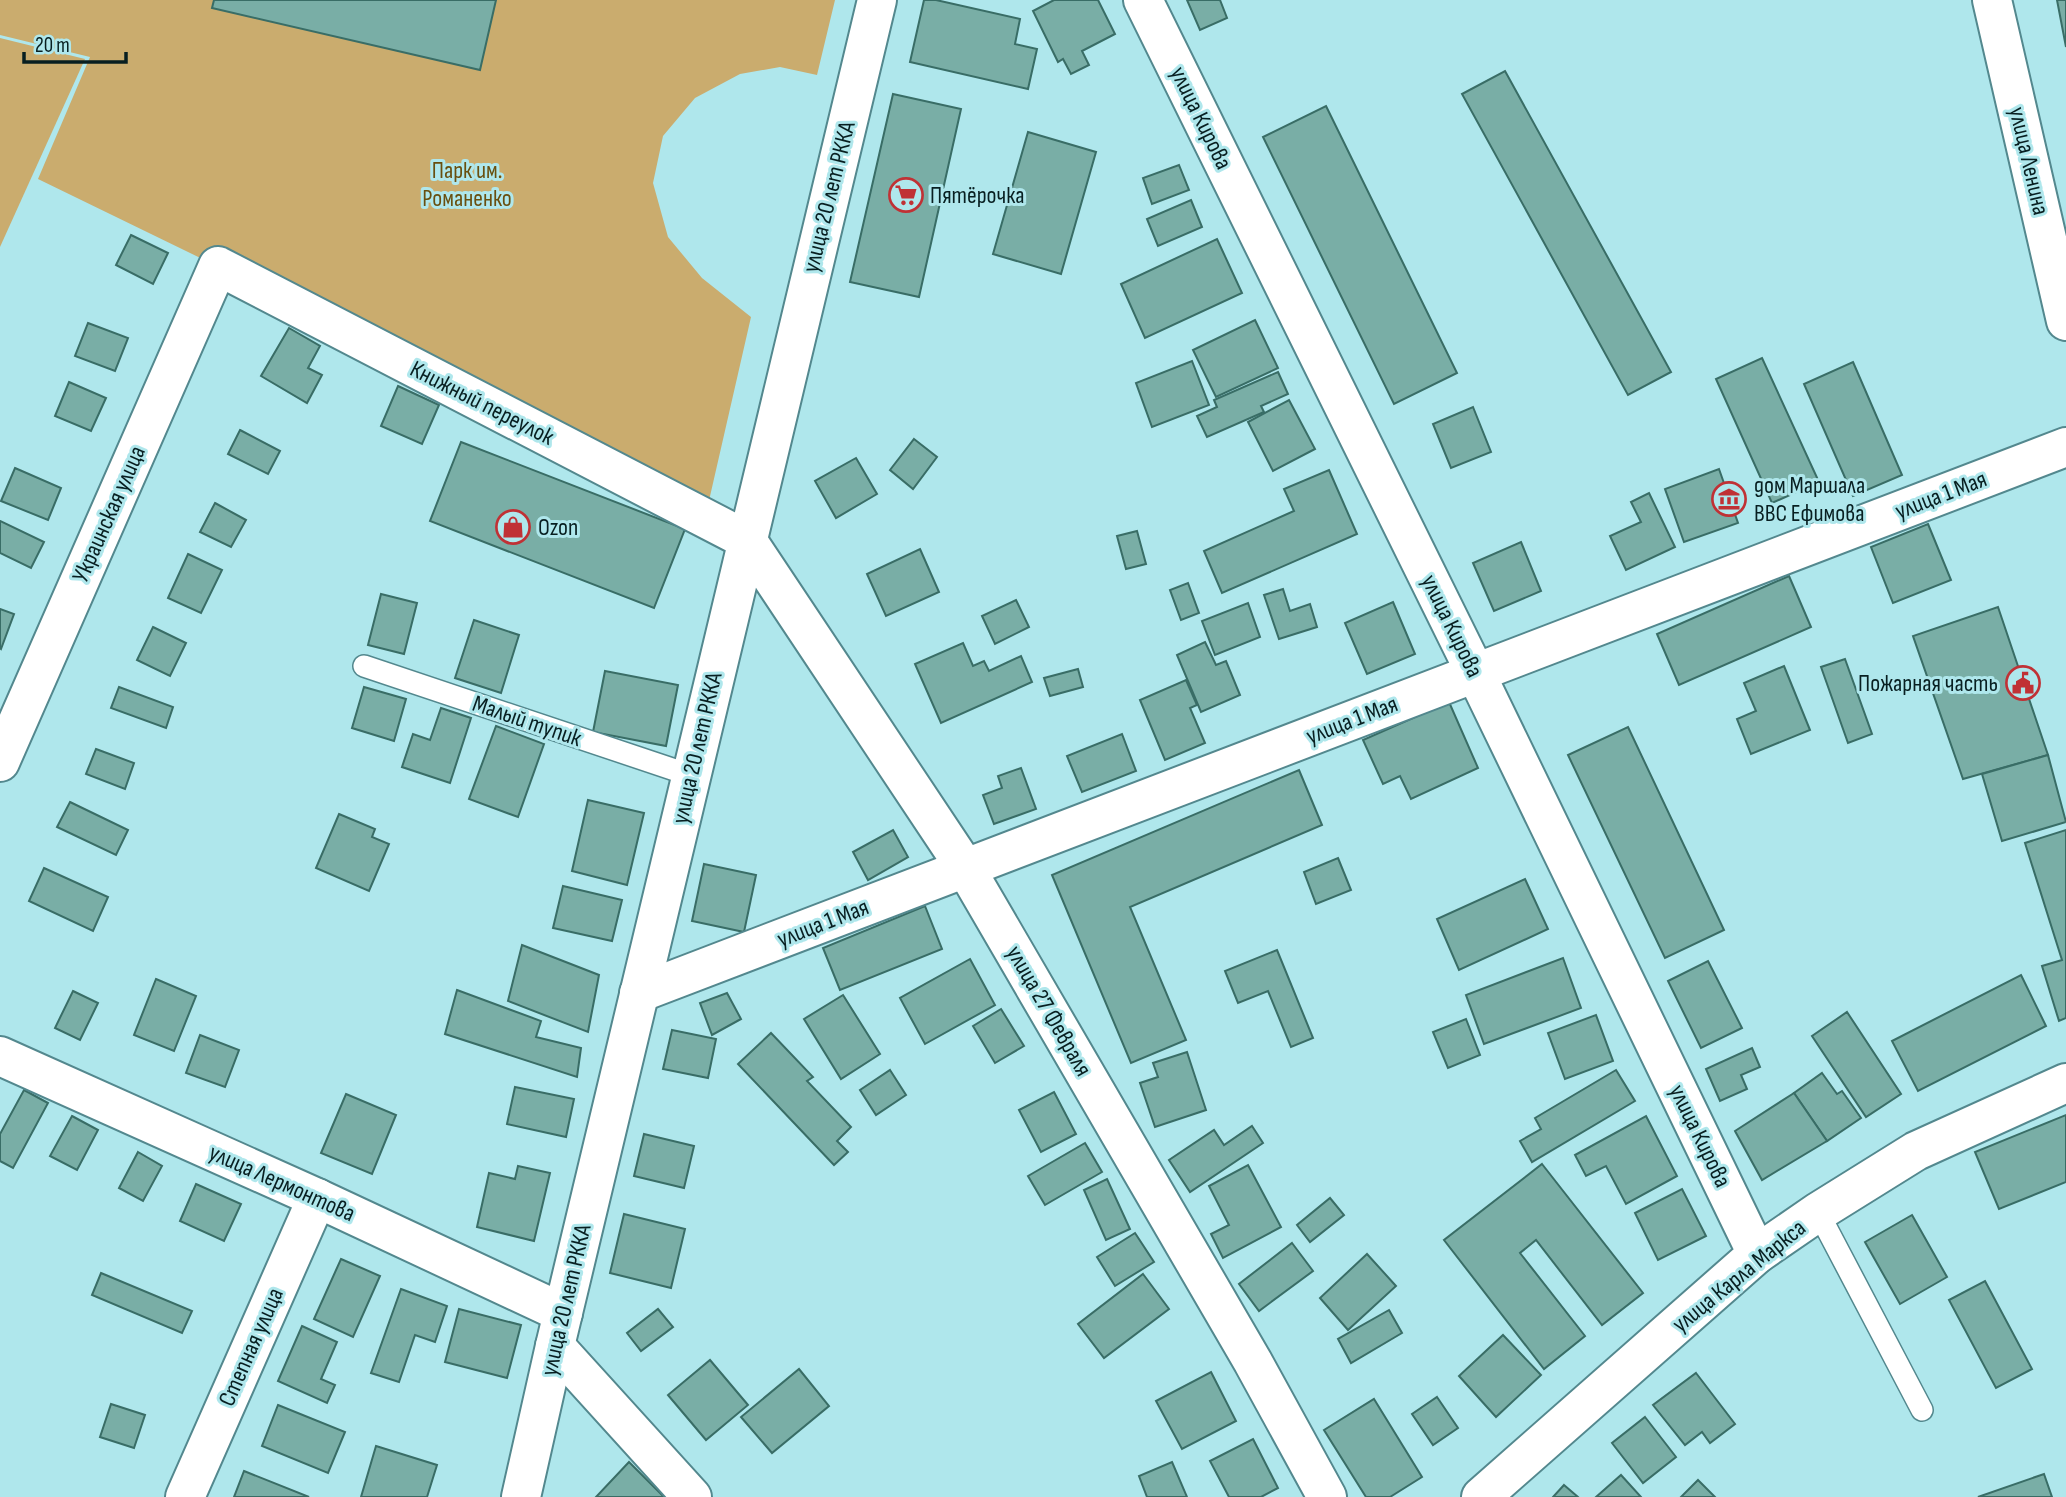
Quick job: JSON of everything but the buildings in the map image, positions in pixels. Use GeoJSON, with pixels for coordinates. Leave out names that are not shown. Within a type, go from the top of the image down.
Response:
{"type":"FeatureCollection","features":[{"type":"Feature","properties":{"kind":"street","name":"улица 20 лет РККА"},"geometry":{"type":"LineString","coordinates":[[521,1497],[690,775],[877,0]]}},
{"type":"Feature","properties":{"kind":"street","name":"улица Кирова"},"geometry":{"type":"LineString","coordinates":[[1143,0],[1475,672],[1758,1254]]}},
{"type":"Feature","properties":{"kind":"street","name":"улица Ленина"},"geometry":{"type":"LineString","coordinates":[[1992,0],[2066,321]]}},
{"type":"Feature","properties":{"kind":"street","name":"Книжный переулок"},"geometry":{"type":"LineString","coordinates":[[218,267],[747,540]]}},
{"type":"Feature","properties":{"kind":"street","name":"Украинская улица"},"geometry":{"type":"LineString","coordinates":[[0,762],[218,267]]}},
{"type":"Feature","properties":{"kind":"street","name":"улица 1 Мая"},"geometry":{"type":"LineString","coordinates":[[639,993],[2066,447]]}},
{"type":"Feature","properties":{"kind":"street","name":"улица 27 Февраля"},"geometry":{"type":"LineString","coordinates":[[747,540],[966,869],[1253,1362],[1327,1497]]}},
{"type":"Feature","properties":{"kind":"street","name":"улица Лермонтова"},"geometry":{"type":"LineString","coordinates":[[0,1056],[317,1198],[559,1329],[692,1497]]}},
{"type":"Feature","properties":{"kind":"street","name":"улица Карла Маркса"},"geometry":{"type":"LineString","coordinates":[[1481,1497],[1758,1254],[1818,1212],[1916,1151],[2066,1083]]}},
{"type":"Feature","properties":{"kind":"street","name":"Степная улица"},"geometry":{"type":"LineString","coordinates":[[185,1497],[317,1198]]}},
{"type":"Feature","properties":{"kind":"lane","name":"Малый тупик"},"geometry":{"type":"LineString","coordinates":[[364,666],[690,775]]}},
{"type":"Feature","properties":{"kind":"lane"},"geometry":{"type":"LineString","coordinates":[[1818,1212],[1922,1410]]}},
{"type":"Feature","properties":{"kind":"green space","name":"Парк им. Романенко"},"geometry":{"type":"Polygon","coordinates":[[[0,0],[835,0],[817,75],[780,67],[740,74],[695,98],[663,136],[653,183],[668,237],[702,278],[751,317],[708,505],[38,179],[90,57],[0,35],[0,0]]]}},
{"type":"Feature","properties":{"kind":"green space"},"geometry":{"type":"Polygon","coordinates":[[[0,38],[85,59],[0,247],[0,38]]]}},
{"type":"Feature","properties":{"kind":"place","name":"Пятёрочка"},"geometry":{"type":"Point","coordinates":[906,195]}},
{"type":"Feature","properties":{"kind":"place","name":"дом Маршала ВВС Ефимова"},"geometry":{"type":"Point","coordinates":[1729,499]}},
{"type":"Feature","properties":{"kind":"place","name":"Ozon"},"geometry":{"type":"Point","coordinates":[513,527]}},
{"type":"Feature","properties":{"kind":"place","name":"Пожарная часть"},"geometry":{"type":"Point","coordinates":[2023,683]}}]}
